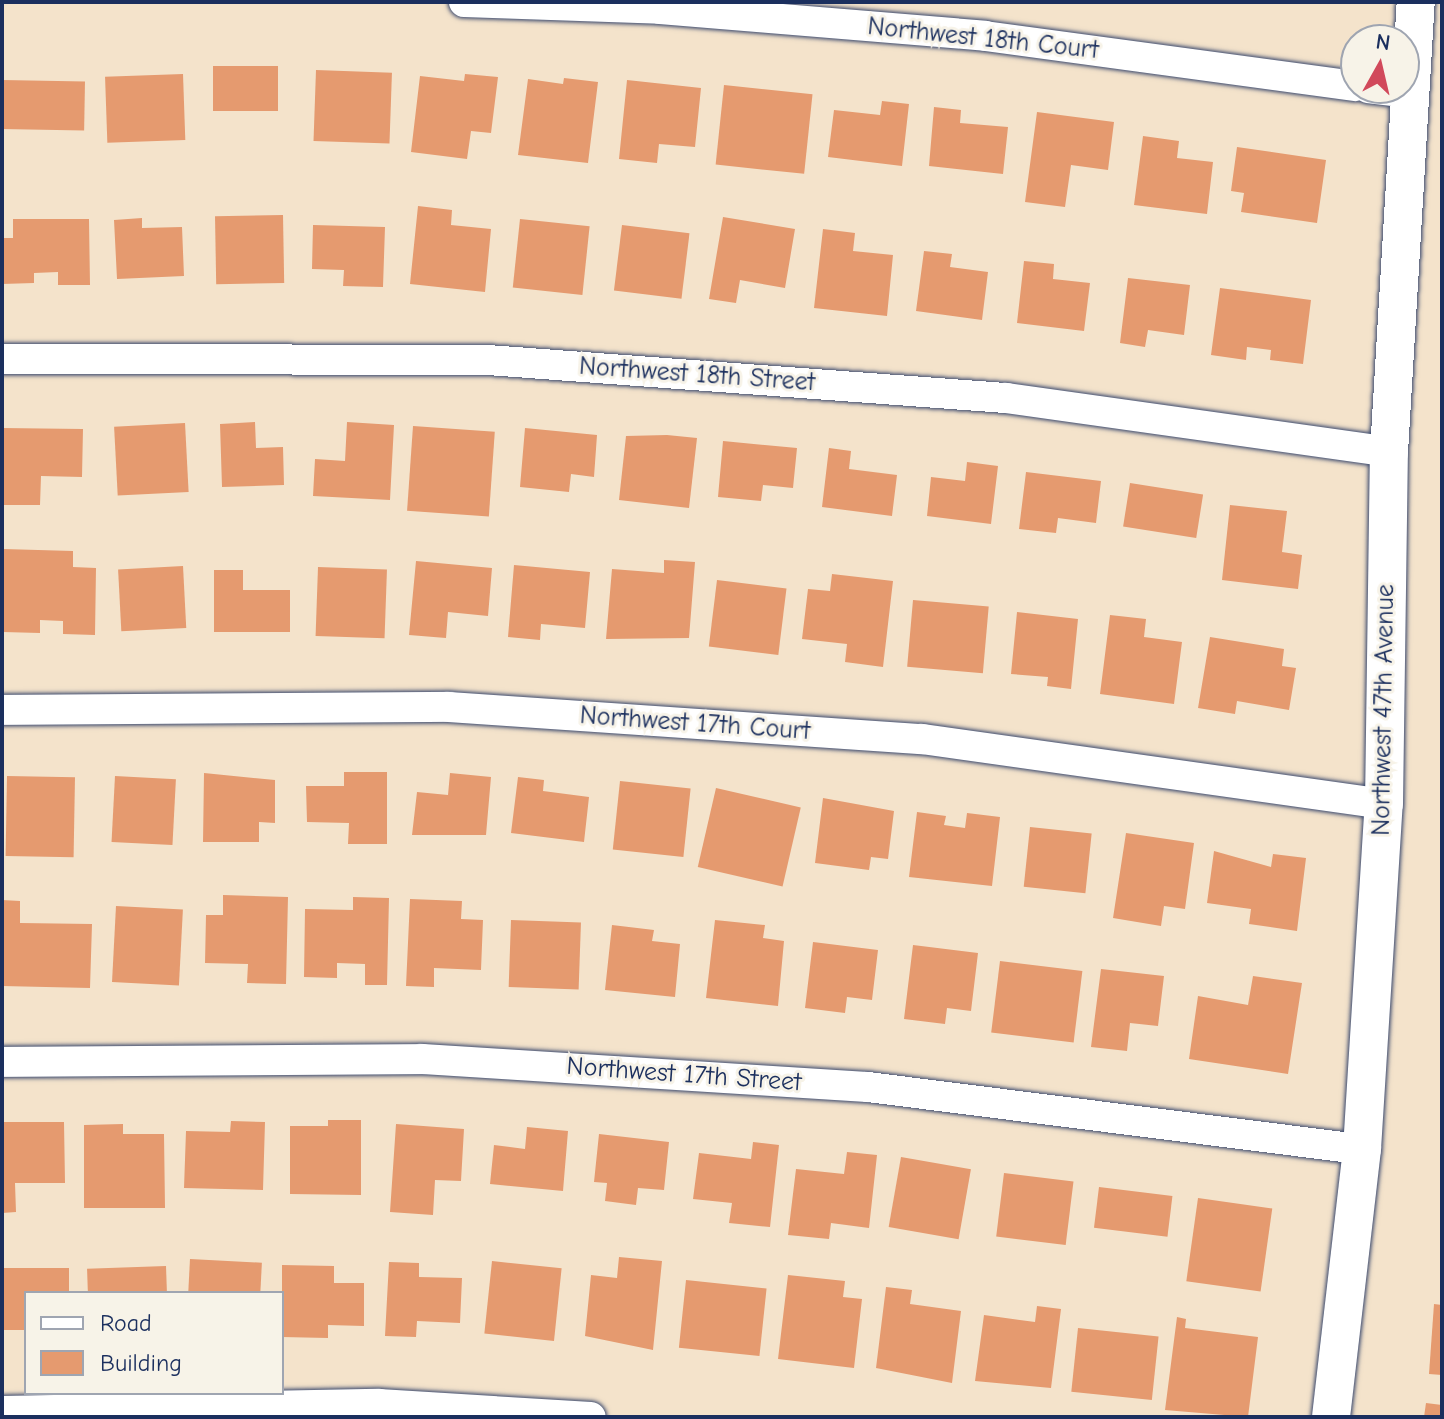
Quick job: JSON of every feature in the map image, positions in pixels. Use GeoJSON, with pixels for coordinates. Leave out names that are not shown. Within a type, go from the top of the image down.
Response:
{"type":"FeatureCollection","features":[{"type":"Feature","properties":{"kind":"street","name":"Northwest 18th Court"},"geometry":{"type":"LineString","coordinates":[[464,2],[660,9],[985,36],[1340,84]]}},
{"type":"Feature","properties":{"kind":"street","name":"Northwest 47th Avenue"},"geometry":{"type":"LineString","coordinates":[[1414,24],[1416,2]]}},
{"type":"Feature","properties":{"kind":"street","name":"Northwest 47th Avenue"},"geometry":{"type":"LineString","coordinates":[[1331,1417],[1362,1149],[1384,804],[1389,452],[1405,104]]}},
{"type":"Feature","properties":{"kind":"street","name":"Northwest 18th Street"},"geometry":{"type":"LineString","coordinates":[[2,359],[488,360],[1006,398],[1389,452]]}},
{"type":"Feature","properties":{"kind":"street","name":"Northwest 17th Court"},"geometry":{"type":"LineString","coordinates":[[2,710],[449,707],[906,738],[1384,804]]}},
{"type":"Feature","properties":{"kind":"street","name":"Northwest 17th Street"},"geometry":{"type":"LineString","coordinates":[[2,1062],[502,1064],[868,1087],[1362,1149]]}},
{"type":"Feature","properties":{"kind":"street"},"geometry":{"type":"LineString","coordinates":[[2,1411],[379,1404],[591,1417]]}},
{"type":"Feature","properties":{"kind":"building"},"geometry":{"type":"Polygon","coordinates":[[[213,66],[278,66],[278,111],[213,111],[213,66]]]}},
{"type":"Feature","properties":{"kind":"building"},"geometry":{"type":"Polygon","coordinates":[[[316,70],[392,73],[389,144],[314,141],[316,70]]]}},
{"type":"Feature","properties":{"kind":"building"},"geometry":{"type":"Polygon","coordinates":[[[183,74],[185,140],[107,143],[105,77],[183,74]]]}},
{"type":"Feature","properties":{"kind":"building"},"geometry":{"type":"Polygon","coordinates":[[[465,74],[498,77],[491,133],[471,131],[467,159],[411,152],[420,76],[464,81],[465,74]]]}},
{"type":"Feature","properties":{"kind":"building"},"geometry":{"type":"Polygon","coordinates":[[[564,78],[598,82],[588,163],[518,155],[528,79],[563,84],[564,78]]]}},
{"type":"Feature","properties":{"kind":"building"},"geometry":{"type":"Polygon","coordinates":[[[2,80],[85,81],[84,130],[2,129],[2,80]]]}},
{"type":"Feature","properties":{"kind":"building"},"geometry":{"type":"Polygon","coordinates":[[[627,80],[701,88],[695,147],[659,144],[657,163],[619,159],[627,80]]]}},
{"type":"Feature","properties":{"kind":"building"},"geometry":{"type":"Polygon","coordinates":[[[724,85],[813,94],[804,174],[716,165],[724,85]]]}},
{"type":"Feature","properties":{"kind":"building"},"geometry":{"type":"Polygon","coordinates":[[[882,101],[909,104],[902,166],[828,157],[834,110],[880,115],[882,101]]]}},
{"type":"Feature","properties":{"kind":"building"},"geometry":{"type":"Polygon","coordinates":[[[934,107],[961,110],[960,123],[1008,127],[1003,174],[929,166],[934,107]]]}},
{"type":"Feature","properties":{"kind":"building"},"geometry":{"type":"Polygon","coordinates":[[[1037,112],[1114,122],[1108,170],[1071,165],[1065,207],[1025,202],[1037,112]]]}},
{"type":"Feature","properties":{"kind":"building"},"geometry":{"type":"Polygon","coordinates":[[[1143,136],[1179,141],[1177,158],[1213,162],[1207,214],[1134,205],[1143,136]]]}},
{"type":"Feature","properties":{"kind":"building"},"geometry":{"type":"Polygon","coordinates":[[[1237,147],[1326,160],[1317,223],[1241,212],[1244,193],[1231,191],[1237,147]]]}},
{"type":"Feature","properties":{"kind":"building"},"geometry":{"type":"Polygon","coordinates":[[[418,206],[452,210],[451,225],[491,229],[485,292],[410,284],[418,206]]]}},
{"type":"Feature","properties":{"kind":"building"},"geometry":{"type":"Polygon","coordinates":[[[283,215],[284,283],[216,284],[215,216],[283,215]]]}},
{"type":"Feature","properties":{"kind":"building"},"geometry":{"type":"Polygon","coordinates":[[[723,217],[795,229],[785,288],[740,280],[736,303],[709,299],[723,217]]]}},
{"type":"Feature","properties":{"kind":"building"},"geometry":{"type":"Polygon","coordinates":[[[142,218],[142,228],[182,227],[184,276],[117,279],[114,220],[142,218]]]}},
{"type":"Feature","properties":{"kind":"building"},"geometry":{"type":"Polygon","coordinates":[[[13,219],[89,219],[90,285],[58,285],[58,272],[34,273],[34,283],[2,284],[2,238],[13,238],[13,219]]]}},
{"type":"Feature","properties":{"kind":"building"},"geometry":{"type":"Polygon","coordinates":[[[520,219],[590,226],[582,295],[513,288],[520,219]]]}},
{"type":"Feature","properties":{"kind":"building"},"geometry":{"type":"Polygon","coordinates":[[[313,225],[385,227],[383,287],[343,286],[344,270],[312,269],[313,225]]]}},
{"type":"Feature","properties":{"kind":"building"},"geometry":{"type":"Polygon","coordinates":[[[622,225],[689,233],[681,299],[614,291],[622,225]]]}},
{"type":"Feature","properties":{"kind":"building"},"geometry":{"type":"Polygon","coordinates":[[[823,229],[855,233],[853,251],[893,255],[887,316],[814,308],[823,229]]]}},
{"type":"Feature","properties":{"kind":"building"},"geometry":{"type":"Polygon","coordinates":[[[924,251],[952,254],[950,267],[988,272],[982,320],[916,311],[924,251]]]}},
{"type":"Feature","properties":{"kind":"building"},"geometry":{"type":"Polygon","coordinates":[[[1024,261],[1054,264],[1053,279],[1090,283],[1084,331],[1017,323],[1024,261]]]}},
{"type":"Feature","properties":{"kind":"building"},"geometry":{"type":"Polygon","coordinates":[[[1128,278],[1190,285],[1184,335],[1148,330],[1145,347],[1120,343],[1128,278]]]}},
{"type":"Feature","properties":{"kind":"building"},"geometry":{"type":"Polygon","coordinates":[[[1220,288],[1311,300],[1303,364],[1270,360],[1271,350],[1247,347],[1246,360],[1211,355],[1220,288]]]}},
{"type":"Feature","properties":{"kind":"building"},"geometry":{"type":"Polygon","coordinates":[[[255,422],[256,448],[283,447],[284,485],[222,487],[220,424],[255,422]]]}},
{"type":"Feature","properties":{"kind":"building"},"geometry":{"type":"Polygon","coordinates":[[[347,422],[394,425],[390,500],[313,496],[315,459],[345,461],[347,422]]]}},
{"type":"Feature","properties":{"kind":"building"},"geometry":{"type":"Polygon","coordinates":[[[185,423],[189,492],[118,496],[114,427],[185,423]]]}},
{"type":"Feature","properties":{"kind":"building"},"geometry":{"type":"Polygon","coordinates":[[[413,426],[495,432],[489,517],[407,511],[413,426]]]}},
{"type":"Feature","properties":{"kind":"building"},"geometry":{"type":"Polygon","coordinates":[[[2,428],[83,429],[82,477],[41,476],[40,505],[2,505],[2,428]]]}},
{"type":"Feature","properties":{"kind":"building"},"geometry":{"type":"Polygon","coordinates":[[[525,428],[597,435],[594,477],[571,474],[569,492],[520,487],[525,428]]]}},
{"type":"Feature","properties":{"kind":"building"},"geometry":{"type":"Polygon","coordinates":[[[626,436],[697,438],[689,508],[619,500],[626,436]]]}},
{"type":"Feature","properties":{"kind":"building"},"geometry":{"type":"Polygon","coordinates":[[[723,441],[797,448],[793,488],[763,485],[761,501],[718,497],[723,441]]]}},
{"type":"Feature","properties":{"kind":"building"},"geometry":{"type":"Polygon","coordinates":[[[829,448],[851,451],[849,469],[897,475],[892,516],[822,507],[829,448]]]}},
{"type":"Feature","properties":{"kind":"building"},"geometry":{"type":"Polygon","coordinates":[[[967,462],[998,466],[991,524],[927,516],[931,477],[965,481],[967,462]]]}},
{"type":"Feature","properties":{"kind":"building"},"geometry":{"type":"Polygon","coordinates":[[[1026,472],[1101,481],[1096,523],[1058,518],[1056,533],[1019,529],[1026,472]]]}},
{"type":"Feature","properties":{"kind":"building"},"geometry":{"type":"Polygon","coordinates":[[[1130,483],[1203,495],[1196,538],[1123,526],[1130,483]]]}},
{"type":"Feature","properties":{"kind":"building"},"geometry":{"type":"Polygon","coordinates":[[[1230,505],[1287,511],[1282,552],[1302,555],[1298,589],[1222,580],[1230,505]]]}},
{"type":"Feature","properties":{"kind":"building"},"geometry":{"type":"Polygon","coordinates":[[[3,549],[73,551],[73,567],[96,568],[95,635],[63,634],[63,621],[40,620],[40,633],[3,632],[3,549]]]}},
{"type":"Feature","properties":{"kind":"building"},"geometry":{"type":"Polygon","coordinates":[[[664,560],[695,562],[689,638],[606,639],[612,569],[664,573],[664,560]]]}},
{"type":"Feature","properties":{"kind":"building"},"geometry":{"type":"Polygon","coordinates":[[[416,561],[492,568],[488,616],[448,612],[446,638],[409,635],[416,561]]]}},
{"type":"Feature","properties":{"kind":"building"},"geometry":{"type":"Polygon","coordinates":[[[514,565],[590,572],[585,628],[541,624],[540,640],[508,637],[514,565]]]}},
{"type":"Feature","properties":{"kind":"building"},"geometry":{"type":"Polygon","coordinates":[[[183,566],[186,628],[121,631],[118,569],[183,566]]]}},
{"type":"Feature","properties":{"kind":"building"},"geometry":{"type":"Polygon","coordinates":[[[318,567],[387,569],[385,638],[316,636],[318,567]]]}},
{"type":"Feature","properties":{"kind":"building"},"geometry":{"type":"Polygon","coordinates":[[[214,570],[243,570],[243,590],[290,590],[290,632],[214,632],[214,570]]]}},
{"type":"Feature","properties":{"kind":"building"},"geometry":{"type":"Polygon","coordinates":[[[832,574],[893,581],[883,667],[845,662],[847,644],[802,639],[808,589],[830,591],[832,574]]]}},
{"type":"Feature","properties":{"kind":"building"},"geometry":{"type":"Polygon","coordinates":[[[717,580],[786,589],[778,655],[709,647],[717,580]]]}},
{"type":"Feature","properties":{"kind":"building"},"geometry":{"type":"Polygon","coordinates":[[[913,600],[989,607],[983,673],[907,667],[913,600]]]}},
{"type":"Feature","properties":{"kind":"building"},"geometry":{"type":"Polygon","coordinates":[[[1017,612],[1078,619],[1071,689],[1047,686],[1048,677],[1011,674],[1017,612]]]}},
{"type":"Feature","properties":{"kind":"building"},"geometry":{"type":"Polygon","coordinates":[[[1110,615],[1146,619],[1144,637],[1182,642],[1174,704],[1100,694],[1110,615]]]}},
{"type":"Feature","properties":{"kind":"building"},"geometry":{"type":"Polygon","coordinates":[[[1210,637],[1284,649],[1282,666],[1296,668],[1289,710],[1237,701],[1235,714],[1198,708],[1210,637]]]}},
{"type":"Feature","properties":{"kind":"building"},"geometry":{"type":"Polygon","coordinates":[[[344,772],[387,772],[387,844],[348,844],[349,823],[307,822],[306,786],[344,786],[344,772]]]}},
{"type":"Feature","properties":{"kind":"building"},"geometry":{"type":"Polygon","coordinates":[[[204,773],[275,780],[275,823],[259,822],[259,842],[203,842],[204,773]]]}},
{"type":"Feature","properties":{"kind":"building"},"geometry":{"type":"Polygon","coordinates":[[[450,773],[491,777],[486,835],[412,835],[417,792],[448,795],[450,773]]]}},
{"type":"Feature","properties":{"kind":"building"},"geometry":{"type":"Polygon","coordinates":[[[7,776],[75,777],[74,857],[6,856],[7,776]]]}},
{"type":"Feature","properties":{"kind":"building"},"geometry":{"type":"Polygon","coordinates":[[[115,776],[176,779],[172,845],[112,842],[115,776]]]}},
{"type":"Feature","properties":{"kind":"building"},"geometry":{"type":"Polygon","coordinates":[[[518,777],[544,780],[543,791],[589,797],[584,842],[511,833],[518,777]]]}},
{"type":"Feature","properties":{"kind":"building"},"geometry":{"type":"Polygon","coordinates":[[[620,781],[691,788],[683,857],[613,850],[620,781]]]}},
{"type":"Feature","properties":{"kind":"building"},"geometry":{"type":"Polygon","coordinates":[[[716,788],[801,808],[783,886],[698,867],[716,788]]]}},
{"type":"Feature","properties":{"kind":"building"},"geometry":{"type":"Polygon","coordinates":[[[823,798],[894,811],[888,859],[871,857],[869,870],[815,863],[823,798]]]}},
{"type":"Feature","properties":{"kind":"building"},"geometry":{"type":"Polygon","coordinates":[[[917,812],[946,816],[944,825],[965,828],[967,813],[1000,817],[992,886],[909,877],[917,812]]]}},
{"type":"Feature","properties":{"kind":"building"},"geometry":{"type":"Polygon","coordinates":[[[1030,827],[1092,833],[1085,893],[1024,887],[1030,827]]]}},
{"type":"Feature","properties":{"kind":"building"},"geometry":{"type":"Polygon","coordinates":[[[1126,833],[1194,843],[1185,909],[1164,906],[1161,926],[1113,918],[1126,833]]]}},
{"type":"Feature","properties":{"kind":"building"},"geometry":{"type":"Polygon","coordinates":[[[1214,851],[1271,867],[1273,854],[1306,858],[1297,931],[1249,924],[1251,909],[1207,903],[1214,851]]]}},
{"type":"Feature","properties":{"kind":"building"},"geometry":{"type":"Polygon","coordinates":[[[223,895],[288,897],[286,984],[247,983],[248,964],[205,963],[206,915],[223,915],[223,895]]]}},
{"type":"Feature","properties":{"kind":"building"},"geometry":{"type":"Polygon","coordinates":[[[353,897],[389,898],[387,985],[365,985],[365,964],[337,963],[337,978],[304,977],[305,909],[353,910],[353,897]]]}},
{"type":"Feature","properties":{"kind":"building"},"geometry":{"type":"Polygon","coordinates":[[[410,899],[462,901],[461,919],[483,920],[481,970],[434,968],[434,987],[406,986],[410,899]]]}},
{"type":"Feature","properties":{"kind":"building"},"geometry":{"type":"Polygon","coordinates":[[[2,900],[20,901],[20,923],[92,924],[90,988],[2,986],[2,900]]]}},
{"type":"Feature","properties":{"kind":"building"},"geometry":{"type":"Polygon","coordinates":[[[116,906],[183,910],[179,985],[112,982],[116,906]]]}},
{"type":"Feature","properties":{"kind":"building"},"geometry":{"type":"Polygon","coordinates":[[[511,920],[581,922],[579,989],[509,987],[511,920]]]}},
{"type":"Feature","properties":{"kind":"building"},"geometry":{"type":"Polygon","coordinates":[[[715,920],[765,925],[763,938],[784,941],[778,1006],[706,998],[715,920]]]}},
{"type":"Feature","properties":{"kind":"building"},"geometry":{"type":"Polygon","coordinates":[[[612,925],[654,930],[652,941],[680,944],[675,997],[605,990],[612,925]]]}},
{"type":"Feature","properties":{"kind":"building"},"geometry":{"type":"Polygon","coordinates":[[[813,942],[878,950],[872,1000],[847,997],[845,1013],[805,1008],[813,942]]]}},
{"type":"Feature","properties":{"kind":"building"},"geometry":{"type":"Polygon","coordinates":[[[913,945],[978,953],[971,1011],[947,1008],[945,1024],[904,1019],[913,945]]]}},
{"type":"Feature","properties":{"kind":"building"},"geometry":{"type":"Polygon","coordinates":[[[1000,961],[1082,971],[1074,1043],[991,1032],[1000,961]]]}},
{"type":"Feature","properties":{"kind":"building"},"geometry":{"type":"Polygon","coordinates":[[[1101,969],[1164,976],[1158,1026],[1130,1023],[1127,1051],[1091,1047],[1101,969]]]}},
{"type":"Feature","properties":{"kind":"building"},"geometry":{"type":"Polygon","coordinates":[[[1253,976],[1302,983],[1288,1074],[1189,1059],[1198,996],[1248,1005],[1253,976]]]}},
{"type":"Feature","properties":{"kind":"building"},"geometry":{"type":"Polygon","coordinates":[[[328,1120],[361,1120],[361,1195],[290,1194],[290,1126],[328,1126],[328,1120]]]}},
{"type":"Feature","properties":{"kind":"building"},"geometry":{"type":"Polygon","coordinates":[[[231,1121],[265,1122],[263,1190],[184,1188],[186,1131],[230,1132],[231,1121]]]}},
{"type":"Feature","properties":{"kind":"building"},"geometry":{"type":"Polygon","coordinates":[[[2,1122],[64,1122],[65,1183],[15,1183],[16,1212],[2,1213],[2,1122]]]}},
{"type":"Feature","properties":{"kind":"building"},"geometry":{"type":"Polygon","coordinates":[[[123,1124],[123,1134],[164,1134],[165,1208],[84,1208],[84,1125],[123,1124]]]}},
{"type":"Feature","properties":{"kind":"building"},"geometry":{"type":"Polygon","coordinates":[[[396,1124],[464,1129],[461,1181],[435,1180],[433,1215],[390,1212],[396,1124]]]}},
{"type":"Feature","properties":{"kind":"building"},"geometry":{"type":"Polygon","coordinates":[[[527,1127],[568,1131],[563,1191],[490,1184],[494,1145],[525,1149],[527,1127]]]}},
{"type":"Feature","properties":{"kind":"building"},"geometry":{"type":"Polygon","coordinates":[[[599,1134],[669,1142],[664,1190],[638,1188],[636,1205],[605,1201],[607,1183],[594,1182],[599,1134]]]}},
{"type":"Feature","properties":{"kind":"building"},"geometry":{"type":"Polygon","coordinates":[[[753,1142],[779,1145],[770,1227],[729,1223],[732,1203],[693,1199],[699,1153],[751,1159],[753,1142]]]}},
{"type":"Feature","properties":{"kind":"building"},"geometry":{"type":"Polygon","coordinates":[[[847,1152],[877,1155],[869,1228],[831,1223],[829,1239],[788,1235],[796,1169],[844,1174],[847,1152]]]}},
{"type":"Feature","properties":{"kind":"building"},"geometry":{"type":"Polygon","coordinates":[[[901,1157],[971,1169],[959,1239],[889,1227],[901,1157]]]}},
{"type":"Feature","properties":{"kind":"building"},"geometry":{"type":"Polygon","coordinates":[[[1004,1173],[1073,1182],[1066,1245],[996,1237],[1004,1173]]]}},
{"type":"Feature","properties":{"kind":"building"},"geometry":{"type":"Polygon","coordinates":[[[1099,1187],[1172,1196],[1167,1237],[1094,1228],[1099,1187]]]}},
{"type":"Feature","properties":{"kind":"building"},"geometry":{"type":"Polygon","coordinates":[[[1198,1198],[1272,1208],[1261,1292],[1186,1281],[1198,1198]]]}},
{"type":"Feature","properties":{"kind":"building"},"geometry":{"type":"Polygon","coordinates":[[[619,1257],[662,1261],[653,1350],[585,1336],[591,1275],[617,1278],[619,1257]]]}},
{"type":"Feature","properties":{"kind":"building"},"geometry":{"type":"Polygon","coordinates":[[[190,1259],[262,1263],[260,1291],[188,1291],[190,1259]]]}},
{"type":"Feature","properties":{"kind":"building"},"geometry":{"type":"Polygon","coordinates":[[[492,1261],[562,1268],[554,1341],[484,1334],[492,1261]]]}},
{"type":"Feature","properties":{"kind":"building"},"geometry":{"type":"Polygon","coordinates":[[[389,1262],[419,1263],[419,1277],[462,1278],[460,1323],[417,1321],[416,1337],[385,1336],[389,1262]]]}},
{"type":"Feature","properties":{"kind":"building"},"geometry":{"type":"Polygon","coordinates":[[[282,1265],[334,1266],[334,1283],[364,1283],[364,1326],[328,1325],[328,1338],[284,1337],[282,1265]]]}},
{"type":"Feature","properties":{"kind":"building"},"geometry":{"type":"Polygon","coordinates":[[[166,1266],[167,1291],[88,1291],[87,1269],[166,1266]]]}},
{"type":"Feature","properties":{"kind":"building"},"geometry":{"type":"Polygon","coordinates":[[[2,1268],[69,1268],[69,1291],[24,1291],[24,1330],[2,1330],[2,1268]]]}},
{"type":"Feature","properties":{"kind":"building"},"geometry":{"type":"Polygon","coordinates":[[[788,1275],[845,1281],[843,1297],[862,1299],[854,1368],[778,1359],[788,1275]]]}},
{"type":"Feature","properties":{"kind":"building"},"geometry":{"type":"Polygon","coordinates":[[[686,1280],[767,1288],[759,1356],[679,1348],[686,1280]]]}},
{"type":"Feature","properties":{"kind":"building"},"geometry":{"type":"Polygon","coordinates":[[[886,1287],[912,1290],[910,1304],[961,1311],[952,1383],[876,1368],[886,1287]]]}},
{"type":"Feature","properties":{"kind":"building"},"geometry":{"type":"Polygon","coordinates":[[[1434,1304],[1442,1305],[1442,1375],[1429,1374],[1434,1304]]]}},
{"type":"Feature","properties":{"kind":"building"},"geometry":{"type":"Polygon","coordinates":[[[1037,1306],[1061,1309],[1051,1388],[975,1381],[984,1315],[1035,1322],[1037,1306]]]}},
{"type":"Feature","properties":{"kind":"building"},"geometry":{"type":"Polygon","coordinates":[[[1177,1317],[1186,1319],[1185,1328],[1258,1337],[1248,1417],[1165,1410],[1177,1317]]]}},
{"type":"Feature","properties":{"kind":"building"},"geometry":{"type":"Polygon","coordinates":[[[1078,1328],[1159,1336],[1152,1400],[1071,1392],[1078,1328]]]}},
{"type":"Feature","properties":{"kind":"building"},"geometry":{"type":"Polygon","coordinates":[[[1426,1403],[1442,1405],[1442,1417],[1424,1417],[1426,1403]]]}}]}
